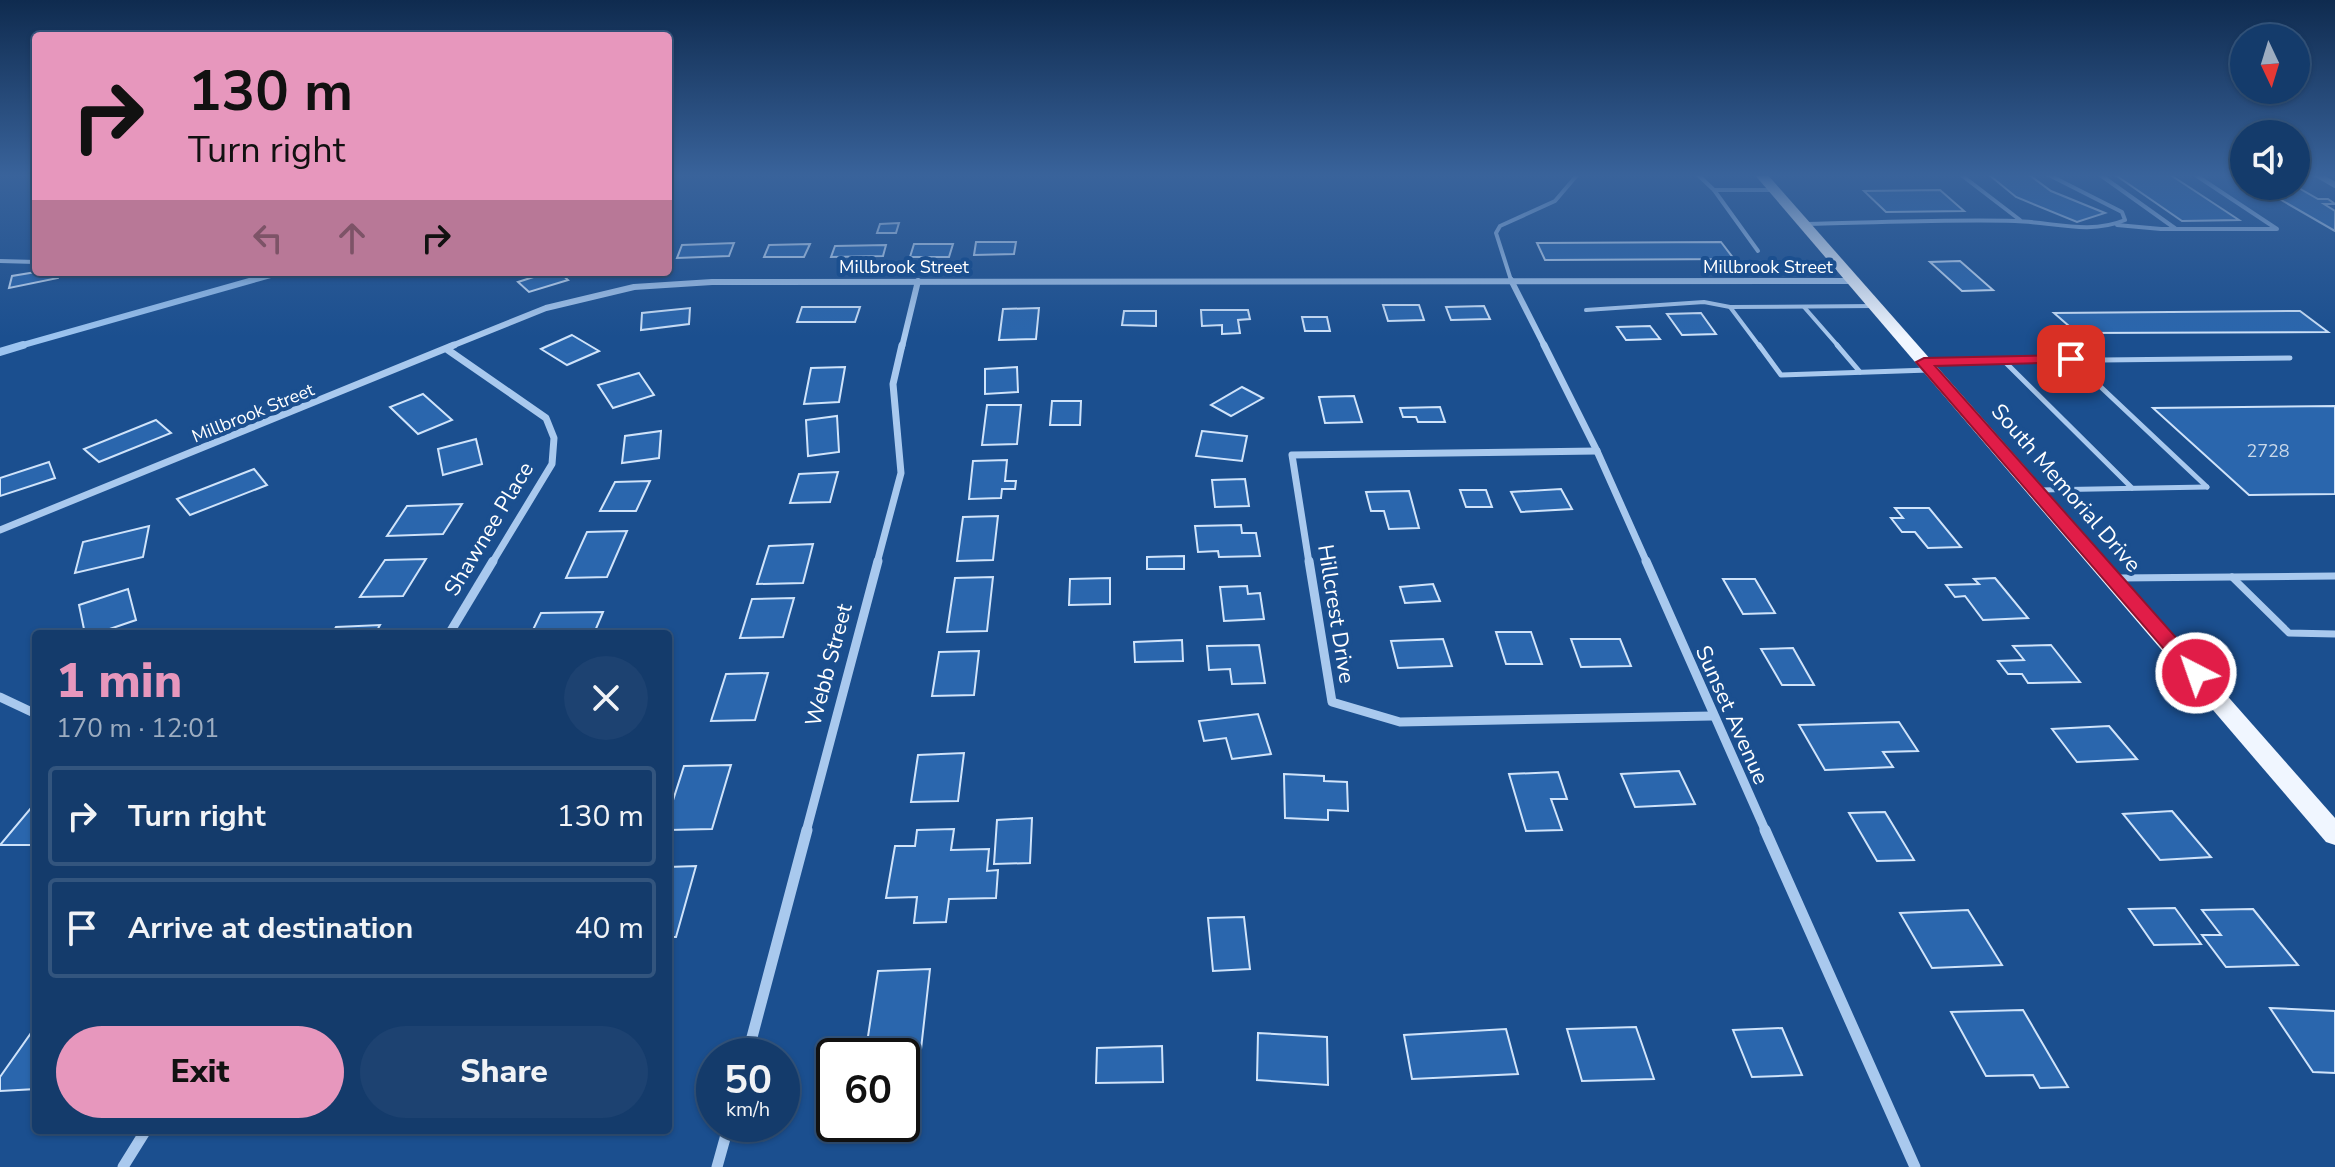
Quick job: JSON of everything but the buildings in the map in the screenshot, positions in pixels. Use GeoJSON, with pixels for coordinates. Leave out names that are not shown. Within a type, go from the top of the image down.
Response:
{"type":"FeatureCollection","features":[{"type":"Feature","properties":{"kind":"main road","name":"South Memorial Drive"},"geometry":{"type":"LineString","coordinates":[[1807,228],[2335,835]]}},
{"type":"Feature","properties":{"kind":"street","name":"Sunset Avenue"},"geometry":{"type":"LineString","coordinates":[[1511,280],[1597,451],[1712,716],[1915,1167]]}},
{"type":"Feature","properties":{"kind":"street","name":"Webb Street"},"geometry":{"type":"LineString","coordinates":[[752,1038],[901,473],[893,384],[918,281]]}},
{"type":"Feature","properties":{"kind":"street","name":"Millbrook Street"},"geometry":{"type":"LineString","coordinates":[[0,530],[546,308],[634,287],[712,282],[1854,281]]}},
{"type":"Feature","properties":{"kind":"street","name":"Shawnee Place"},"geometry":{"type":"LineString","coordinates":[[448,350],[546,418],[554,438],[552,464],[451,630]]}},
{"type":"Feature","properties":{"kind":"street","name":"Hillcrest Drive"},"geometry":{"type":"LineString","coordinates":[[1597,451],[1292,455],[1332,702],[1400,722],[1712,716]]}},
{"type":"Feature","properties":{"kind":"street"},"geometry":{"type":"LineString","coordinates":[[0,697],[32,712]]}},
{"type":"Feature","properties":{"kind":"street"},"geometry":{"type":"LineString","coordinates":[[123,1167],[144,1134]]}},
{"type":"Feature","properties":{"kind":"street"},"geometry":{"type":"LineString","coordinates":[[717,1167],[724,1142]]}},
{"type":"Feature","properties":{"kind":"lane"},"geometry":{"type":"LineString","coordinates":[[1499,228],[1496,233],[1511,280]]}},
{"type":"Feature","properties":{"kind":"lane"},"geometry":{"type":"LineString","coordinates":[[1742,228],[1758,251]]}},
{"type":"Feature","properties":{"kind":"lane"},"geometry":{"type":"LineString","coordinates":[[2168,228],[2276,228]]}},
{"type":"Feature","properties":{"kind":"lane"},"geometry":{"type":"LineString","coordinates":[[0,261],[32,262]]}},
{"type":"Feature","properties":{"kind":"lane"},"geometry":{"type":"LineString","coordinates":[[1586,310],[1704,302],[1730,307],[1875,306]]}},
{"type":"Feature","properties":{"kind":"lane"},"geometry":{"type":"LineString","coordinates":[[1730,307],[1781,375],[2004,361],[2290,358]]}},
{"type":"Feature","properties":{"kind":"lane"},"geometry":{"type":"LineString","coordinates":[[1804,307],[1860,372]]}},
{"type":"Feature","properties":{"kind":"lane"},"geometry":{"type":"LineString","coordinates":[[2035,490],[2207,487],[2071,359]]}},
{"type":"Feature","properties":{"kind":"lane"},"geometry":{"type":"LineString","coordinates":[[2004,361],[2132,488]]}},
{"type":"Feature","properties":{"kind":"lane"},"geometry":{"type":"LineString","coordinates":[[2114,578],[2335,576]]}},
{"type":"Feature","properties":{"kind":"lane"},"geometry":{"type":"LineString","coordinates":[[2232,577],[2289,633],[2335,634]]}},
{"type":"Feature","properties":{"kind":"waterway"},"geometry":{"type":"LineString","coordinates":[[22,345],[267,276]]}},
{"type":"Feature","properties":{"kind":"waterway"},"geometry":{"type":"LineString","coordinates":[[0,352],[22,345]]}},
{"type":"Feature","properties":{"kind":"waterway"},"geometry":{"type":"LineString","coordinates":[[16,347],[22,345]]}},
{"type":"Feature","properties":{"kind":"route"},"geometry":{"type":"LineString","coordinates":[[2071,359],[1924,362],[2196,673]]}}]}
